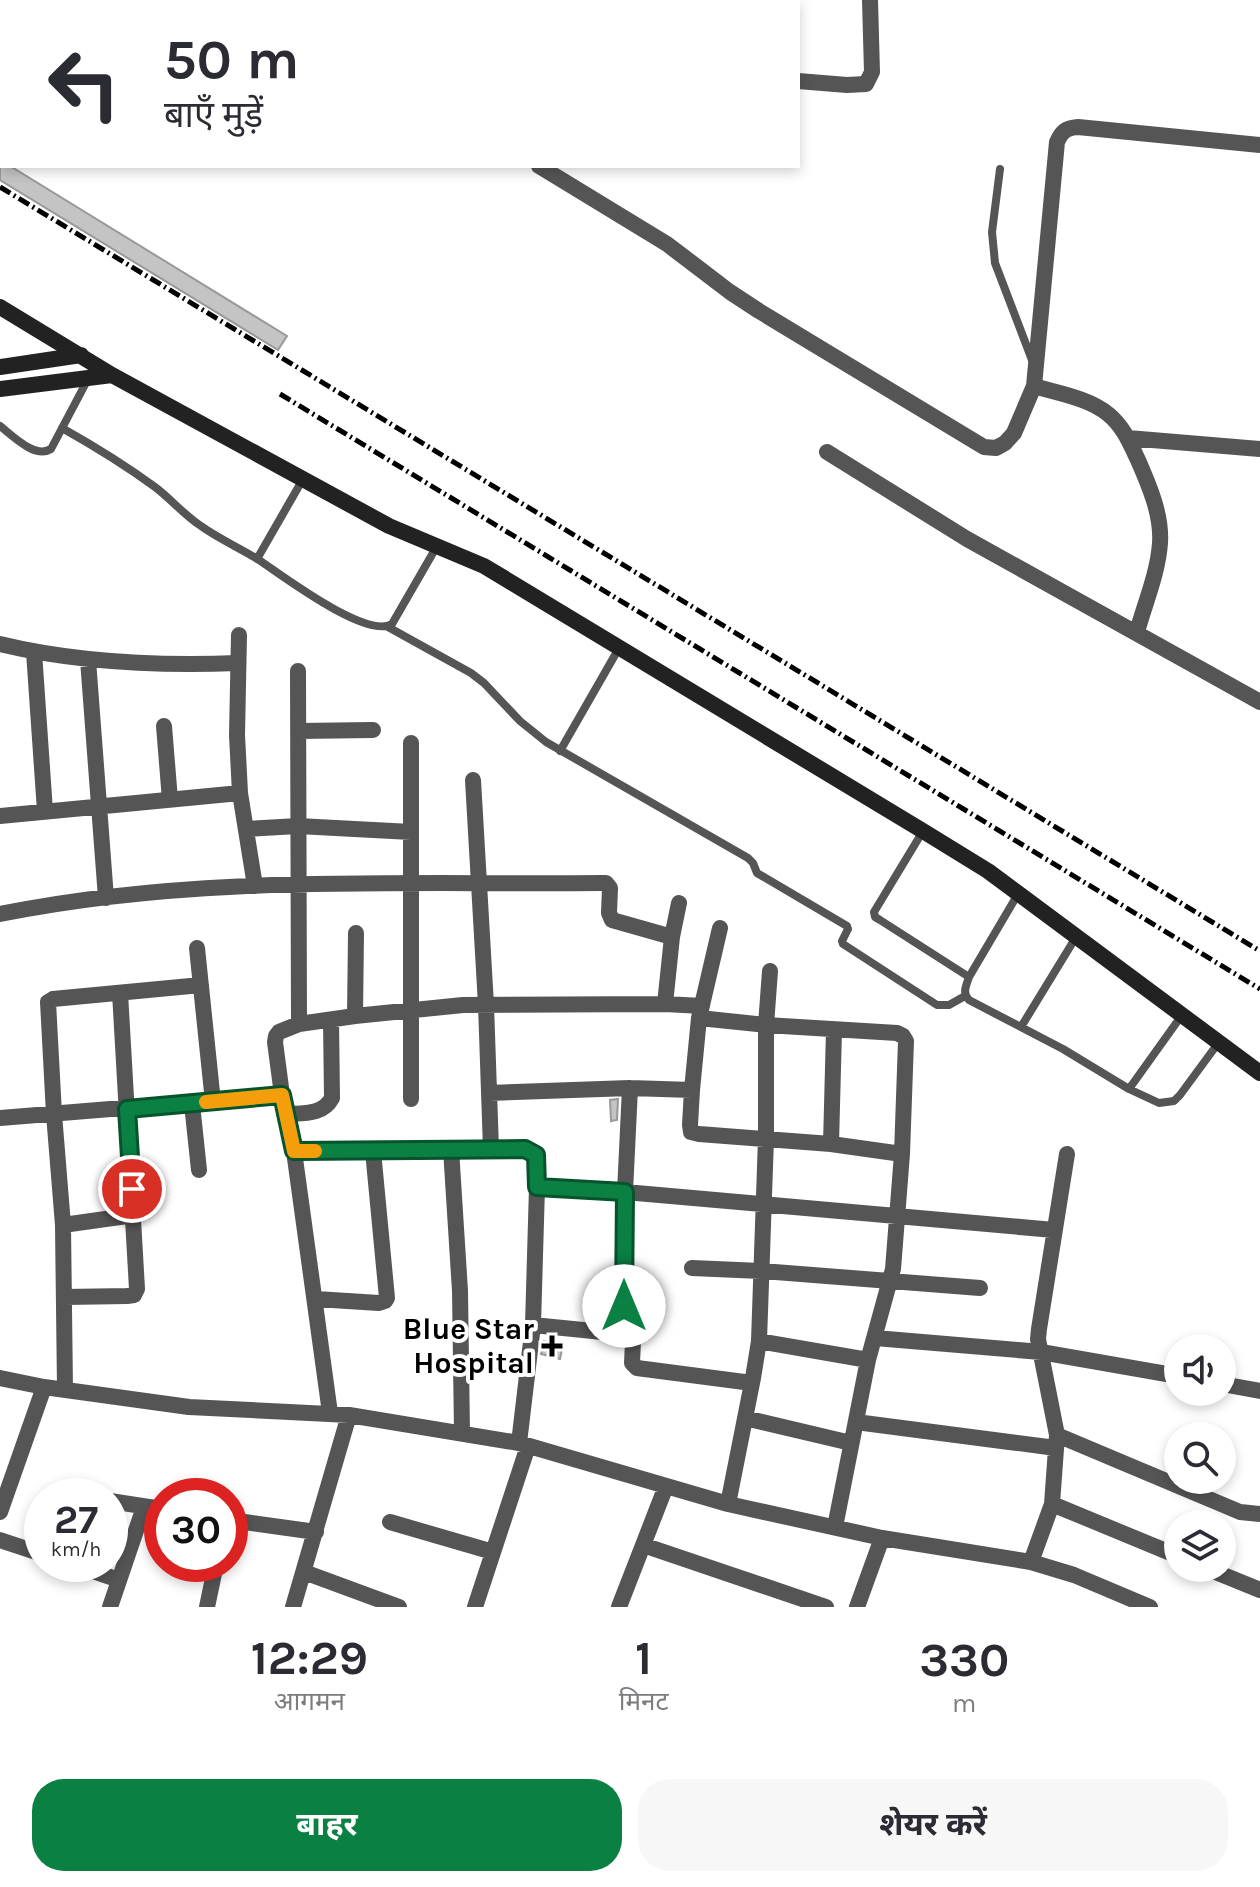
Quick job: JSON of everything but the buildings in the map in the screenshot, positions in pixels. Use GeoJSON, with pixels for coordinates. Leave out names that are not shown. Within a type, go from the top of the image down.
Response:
{"type":"FeatureCollection","features":[{"type":"Feature","properties":{"kind":"street"},"geometry":{"type":"LineString","coordinates":[[800,81],[866,84],[872,72],[870,0]]}},
{"type":"Feature","properties":{"kind":"street"},"geometry":{"type":"LineString","coordinates":[[542,168],[667,244],[743,301],[984,447],[996,448],[1014,433],[1034,386],[1057,142],[1061,133],[1078,127],[1260,145]]}},
{"type":"Feature","properties":{"kind":"street"},"geometry":{"type":"LineString","coordinates":[[0,307],[112,375],[389,526],[484,566],[923,831],[988,871],[1260,1073]]}},
{"type":"Feature","properties":{"kind":"street"},"geometry":{"type":"LineString","coordinates":[[0,367],[81,355]]}},
{"type":"Feature","properties":{"kind":"street"},"geometry":{"type":"LineString","coordinates":[[0,389],[112,375]]}},
{"type":"Feature","properties":{"kind":"street"},"geometry":{"type":"LineString","coordinates":[[1034,386],[1092,404],[1107,413],[1128,438],[1147,479],[1157,511],[1160,542],[1137,632]]}},
{"type":"Feature","properties":{"kind":"street"},"geometry":{"type":"LineString","coordinates":[[1128,438],[1260,449]]}},
{"type":"Feature","properties":{"kind":"street"},"geometry":{"type":"LineString","coordinates":[[827,452],[967,539],[1260,702]]}},
{"type":"Feature","properties":{"kind":"street"},"geometry":{"type":"LineString","coordinates":[[239,635],[237,735],[240,793],[255,886]]}},
{"type":"Feature","properties":{"kind":"street"},"geometry":{"type":"LineString","coordinates":[[0,644],[88,660],[185,665],[238,663]]}},
{"type":"Feature","properties":{"kind":"street"},"geometry":{"type":"LineString","coordinates":[[34,652],[45,811]]}},
{"type":"Feature","properties":{"kind":"street"},"geometry":{"type":"LineString","coordinates":[[88,660],[106,898]]}},
{"type":"Feature","properties":{"kind":"street"},"geometry":{"type":"LineString","coordinates":[[298,671],[299,1024]]}},
{"type":"Feature","properties":{"kind":"street"},"geometry":{"type":"LineString","coordinates":[[164,726],[170,800]]}},
{"type":"Feature","properties":{"kind":"street"},"geometry":{"type":"LineString","coordinates":[[298,731],[373,730]]}},
{"type":"Feature","properties":{"kind":"street"},"geometry":{"type":"LineString","coordinates":[[411,743],[411,1099]]}},
{"type":"Feature","properties":{"kind":"street"},"geometry":{"type":"LineString","coordinates":[[473,780],[491,1149]]}},
{"type":"Feature","properties":{"kind":"street"},"geometry":{"type":"LineString","coordinates":[[0,816],[240,793]]}},
{"type":"Feature","properties":{"kind":"street"},"geometry":{"type":"LineString","coordinates":[[246,829],[298,826],[411,832]]}},
{"type":"Feature","properties":{"kind":"street"},"geometry":{"type":"LineString","coordinates":[[0,914],[51,904],[225,886],[606,883],[610,888],[609,913],[612,920],[672,937]]}},
{"type":"Feature","properties":{"kind":"street"},"geometry":{"type":"LineString","coordinates":[[665,1004],[679,903]]}},
{"type":"Feature","properties":{"kind":"street"},"geometry":{"type":"LineString","coordinates":[[720,928],[700,1012],[691,1132],[831,1144],[902,1154]]}},
{"type":"Feature","properties":{"kind":"street"},"geometry":{"type":"LineString","coordinates":[[355,1016],[356,933]]}},
{"type":"Feature","properties":{"kind":"street"},"geometry":{"type":"LineString","coordinates":[[197,948],[213,1102]]}},
{"type":"Feature","properties":{"kind":"street"},"geometry":{"type":"LineString","coordinates":[[728,1504],[759,1341],[770,971]]}},
{"type":"Feature","properties":{"kind":"street"},"geometry":{"type":"LineString","coordinates":[[65,1389],[63,1225],[48,1002],[53,999],[201,985]]}},
{"type":"Feature","properties":{"kind":"street"},"geometry":{"type":"LineString","coordinates":[[65,1297],[127,1296],[137,1292],[120,993]]}},
{"type":"Feature","properties":{"kind":"street"},"geometry":{"type":"LineString","coordinates":[[330,1413],[294,1151],[282,1095],[275,1042],[279,1032],[299,1024],[410,1010],[486,1005],[665,1004],[766,1025],[897,1033],[903,1036],[906,1048],[902,1154],[890,1280],[868,1360],[835,1527]]}},
{"type":"Feature","properties":{"kind":"street"},"geometry":{"type":"LineString","coordinates":[[287,1114],[321,1109],[332,1098],[331,1020]]}},
{"type":"Feature","properties":{"kind":"street"},"geometry":{"type":"LineString","coordinates":[[831,1144],[834,1030]]}},
{"type":"Feature","properties":{"kind":"street"},"geometry":{"type":"LineString","coordinates":[[489,1093],[630,1088],[692,1090]]}},
{"type":"Feature","properties":{"kind":"street"},"geometry":{"type":"LineString","coordinates":[[623,1334],[630,1088]]}},
{"type":"Feature","properties":{"kind":"street"},"geometry":{"type":"LineString","coordinates":[[0,1118],[282,1095]]}},
{"type":"Feature","properties":{"kind":"street"},"geometry":{"type":"LineString","coordinates":[[192,1104],[199,1170]]}},
{"type":"Feature","properties":{"kind":"street"},"geometry":{"type":"LineString","coordinates":[[451,1149],[460,1291],[462,1433]]}},
{"type":"Feature","properties":{"kind":"street"},"geometry":{"type":"LineString","coordinates":[[294,1151],[525,1149],[536,1155],[533,1325],[524,1444],[475,1607]]}},
{"type":"Feature","properties":{"kind":"street"},"geometry":{"type":"LineString","coordinates":[[316,1299],[379,1303],[387,1298],[373,1151]]}},
{"type":"Feature","properties":{"kind":"street"},"geometry":{"type":"LineString","coordinates":[[1031,1562],[1052,1504],[1056,1441],[1038,1339],[1067,1154]]}},
{"type":"Feature","properties":{"kind":"street"},"geometry":{"type":"LineString","coordinates":[[537,1187],[763,1203],[1054,1230]]}},
{"type":"Feature","properties":{"kind":"street"},"geometry":{"type":"LineString","coordinates":[[63,1225],[134,1215]]}},
{"type":"Feature","properties":{"kind":"street"},"geometry":{"type":"LineString","coordinates":[[692,1268],[980,1288]]}},
{"type":"Feature","properties":{"kind":"street"},"geometry":{"type":"LineString","coordinates":[[533,1325],[623,1334],[633,1341],[632,1363],[637,1368],[752,1383]]}},
{"type":"Feature","properties":{"kind":"street"},"geometry":{"type":"LineString","coordinates":[[875,1338],[1041,1352],[1164,1374]]}},
{"type":"Feature","properties":{"kind":"street"},"geometry":{"type":"LineString","coordinates":[[759,1341],[868,1360]]}},
{"type":"Feature","properties":{"kind":"street"},"geometry":{"type":"LineString","coordinates":[[0,1378],[189,1407],[349,1415],[524,1444],[728,1504],[882,1538],[1031,1562],[1074,1575],[1150,1607]]}},
{"type":"Feature","properties":{"kind":"street"},"geometry":{"type":"LineString","coordinates":[[0,1512],[44,1387]]}},
{"type":"Feature","properties":{"kind":"street"},"geometry":{"type":"LineString","coordinates":[[1236,1387],[1260,1391]]}},
{"type":"Feature","properties":{"kind":"street"},"geometry":{"type":"LineString","coordinates":[[293,1607],[349,1415]]}},
{"type":"Feature","properties":{"kind":"street"},"geometry":{"type":"LineString","coordinates":[[745,1418],[851,1443]]}},
{"type":"Feature","properties":{"kind":"street"},"geometry":{"type":"LineString","coordinates":[[856,1422],[1056,1441],[1240,1512],[1260,1514]]}},
{"type":"Feature","properties":{"kind":"street"},"geometry":{"type":"LineString","coordinates":[[619,1607],[666,1486]]}},
{"type":"Feature","properties":{"kind":"street"},"geometry":{"type":"LineString","coordinates":[[128,1504],[144,1507],[128,1554]]}},
{"type":"Feature","properties":{"kind":"street"},"geometry":{"type":"LineString","coordinates":[[1052,1504],[1164,1550]]}},
{"type":"Feature","properties":{"kind":"street"},"geometry":{"type":"LineString","coordinates":[[390,1522],[493,1552]]}},
{"type":"Feature","properties":{"kind":"street"},"geometry":{"type":"LineString","coordinates":[[248,1523],[316,1532]]}},
{"type":"Feature","properties":{"kind":"street"},"geometry":{"type":"LineString","coordinates":[[857,1607],[882,1538]]}},
{"type":"Feature","properties":{"kind":"street"},"geometry":{"type":"LineString","coordinates":[[0,1540],[24,1548]]}},
{"type":"Feature","properties":{"kind":"street"},"geometry":{"type":"LineString","coordinates":[[643,1545],[826,1607]]}},
{"type":"Feature","properties":{"kind":"street"},"geometry":{"type":"LineString","coordinates":[[304,1572],[399,1607]]}},
{"type":"Feature","properties":{"kind":"street"},"geometry":{"type":"LineString","coordinates":[[1236,1580],[1260,1590]]}},
{"type":"Feature","properties":{"kind":"street"},"geometry":{"type":"LineString","coordinates":[[110,1607],[118,1582]]}},
{"type":"Feature","properties":{"kind":"street"},"geometry":{"type":"LineString","coordinates":[[207,1607],[212,1582]]}},
{"type":"Feature","properties":{"kind":"lane"},"geometry":{"type":"LineString","coordinates":[[1000,169],[992,232],[995,263],[1035,368]]}},
{"type":"Feature","properties":{"kind":"lane"},"geometry":{"type":"LineString","coordinates":[[0,426],[35,451],[42,453],[51,449],[88,379]]}},
{"type":"Feature","properties":{"kind":"lane"},"geometry":{"type":"LineString","coordinates":[[62,428],[155,487],[202,527],[313,597],[343,614],[376,627],[388,627],[471,673],[546,742],[748,858],[757,873],[847,926],[843,944],[937,1005],[949,1005],[965,996]]}},
{"type":"Feature","properties":{"kind":"lane"},"geometry":{"type":"LineString","coordinates":[[257,559],[303,479]]}},
{"type":"Feature","properties":{"kind":"lane"},"geometry":{"type":"LineString","coordinates":[[388,627],[437,546]]}},
{"type":"Feature","properties":{"kind":"lane"},"geometry":{"type":"LineString","coordinates":[[560,751],[619,647]]}},
{"type":"Feature","properties":{"kind":"lane"},"geometry":{"type":"LineString","coordinates":[[923,831],[876,906],[875,917],[969,977]]}},
{"type":"Feature","properties":{"kind":"lane"},"geometry":{"type":"LineString","coordinates":[[1018,893],[969,977],[965,991],[969,1000],[1159,1103],[1174,1101],[1180,1095],[1219,1041]]}},
{"type":"Feature","properties":{"kind":"lane"},"geometry":{"type":"LineString","coordinates":[[1021,1027],[1076,936]]}},
{"type":"Feature","properties":{"kind":"lane"},"geometry":{"type":"LineString","coordinates":[[1129,1089],[1183,1014]]}},
{"type":"Feature","properties":{"kind":"railway"},"geometry":{"type":"LineString","coordinates":[[0,187],[1260,951]]}},
{"type":"Feature","properties":{"kind":"railway"},"geometry":{"type":"LineString","coordinates":[[280,394],[1260,989]]}},
{"type":"Feature","properties":{"kind":"slow traffic"},"geometry":{"type":"LineString","coordinates":[[206,1102],[282,1095],[294,1151],[315,1151]]}},
{"type":"Feature","properties":{"kind":"place","name":"Blue Star Hospital"},"geometry":{"type":"Point","coordinates":[552,1346]}},
{"type":"Feature","properties":{"kind":"route"},"geometry":{"type":"LineString","coordinates":[[132,1189],[127,1109],[282,1095],[294,1151],[525,1149],[536,1155],[537,1187],[625,1192],[624,1306]]}}]}
